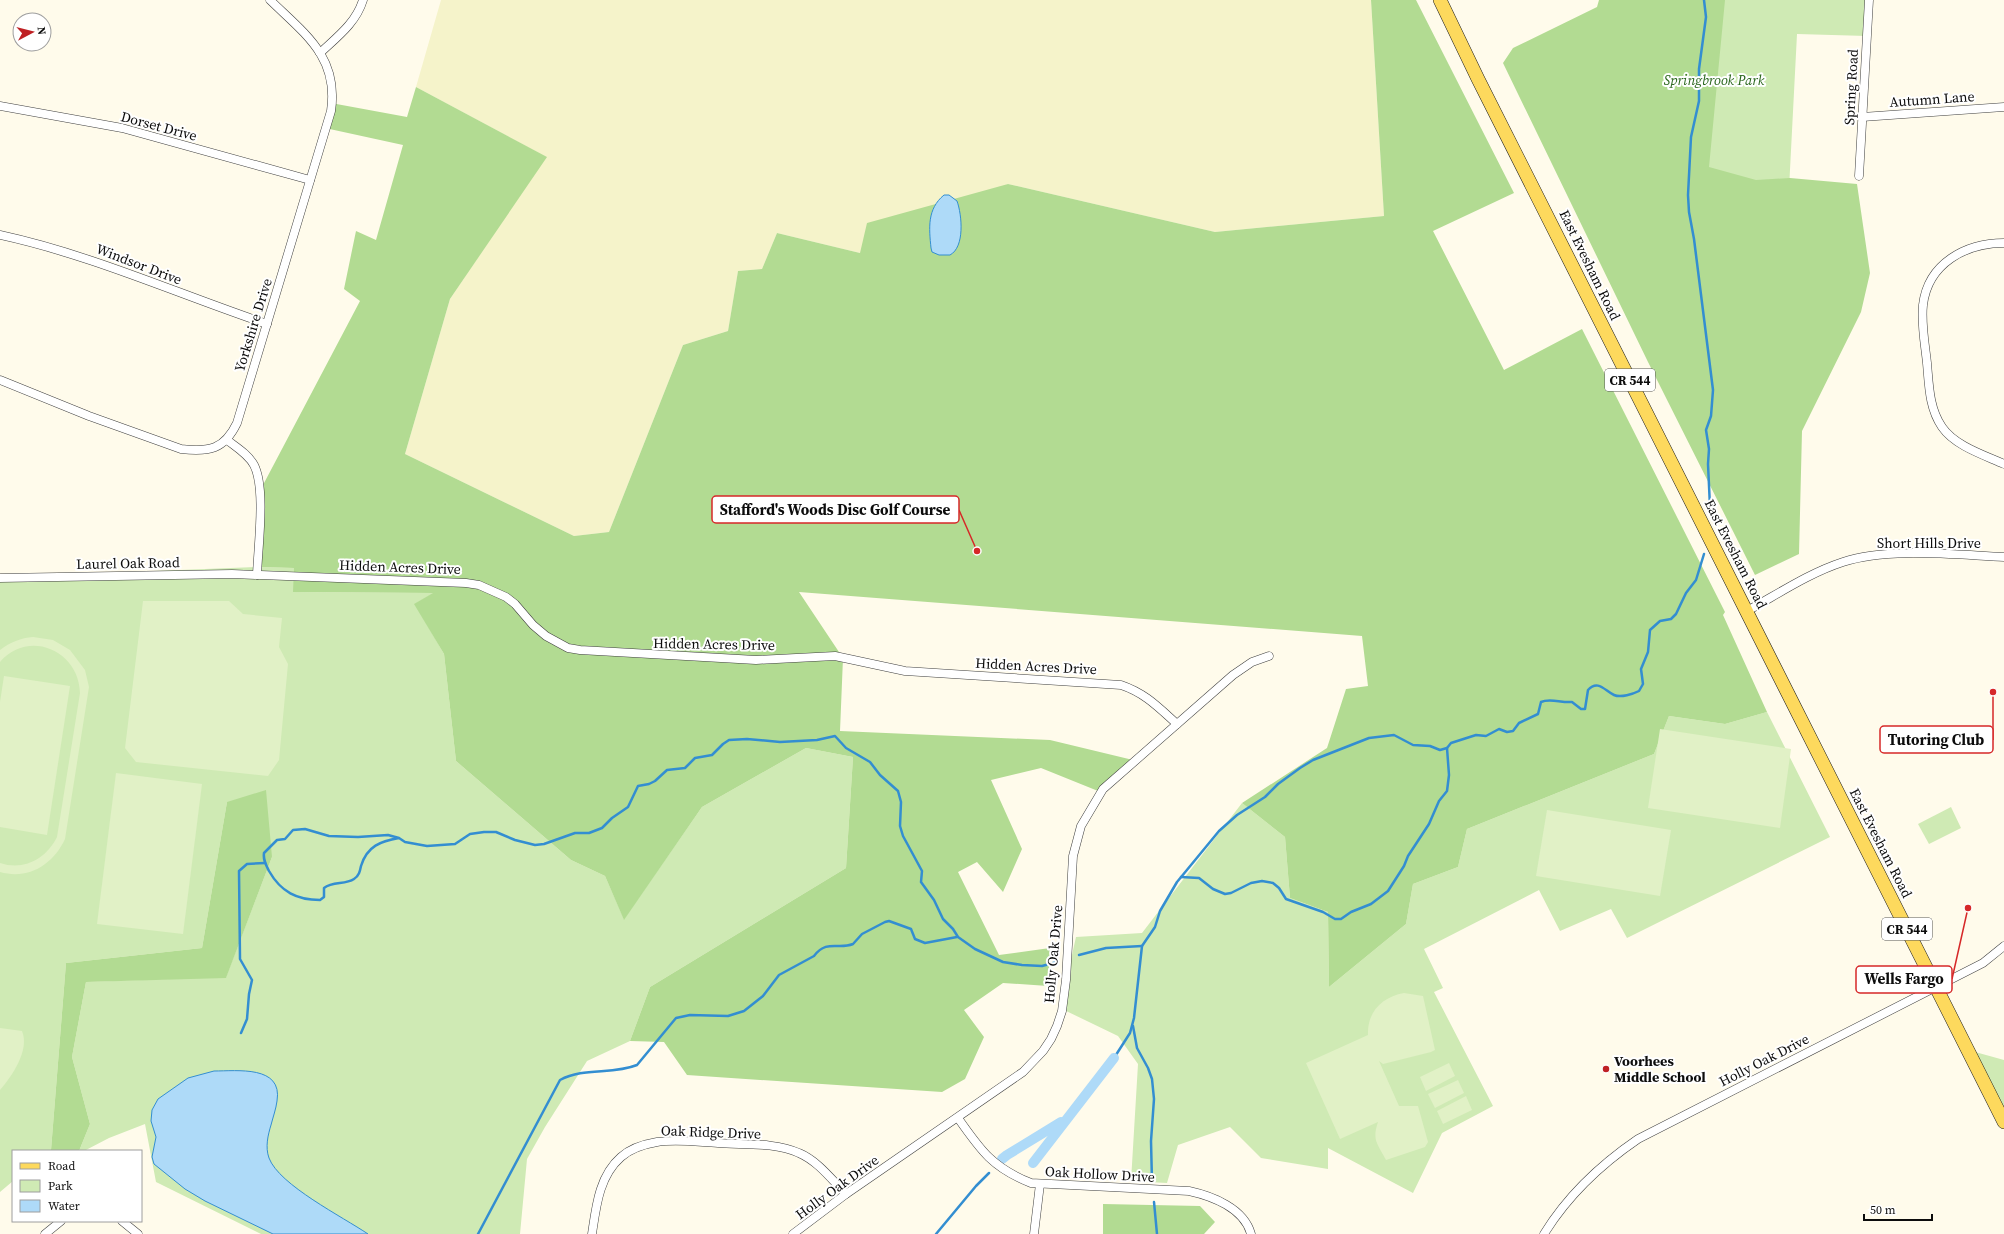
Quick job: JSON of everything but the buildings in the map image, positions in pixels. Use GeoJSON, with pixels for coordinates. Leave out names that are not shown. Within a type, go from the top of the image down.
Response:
{"type":"FeatureCollection","features":[{"type":"Feature","properties":{"kind":"main road","name":"East Evesham Road"},"geometry":{"type":"LineString","coordinates":[[1440,0],[1478,79],[2004,1122]]}},
{"type":"Feature","properties":{"kind":"street","name":"Yorkshire Drive"},"geometry":{"type":"LineString","coordinates":[[227,440],[237,423],[331,111],[333,94],[327,66],[320,52],[311,40],[270,0]]}},
{"type":"Feature","properties":{"kind":"street"},"geometry":{"type":"LineString","coordinates":[[320,52],[350,26],[357,16],[363,0]]}},
{"type":"Feature","properties":{"kind":"street","name":"Spring Road"},"geometry":{"type":"LineString","coordinates":[[1859,176],[1869,0]]}},
{"type":"Feature","properties":{"kind":"street","name":"Dorset Drive"},"geometry":{"type":"LineString","coordinates":[[0,106],[122,128],[310,180]]}},
{"type":"Feature","properties":{"kind":"street","name":"Autumn Lane"},"geometry":{"type":"LineString","coordinates":[[1862,117],[2004,107]]}},
{"type":"Feature","properties":{"kind":"street","name":"Windsor Drive"},"geometry":{"type":"LineString","coordinates":[[0,235],[45,245],[267,324]]}},
{"type":"Feature","properties":{"kind":"street"},"geometry":{"type":"LineString","coordinates":[[2004,243],[1990,243],[1971,247],[1951,257],[1934,277],[1926,294],[1923,314],[1931,401],[1943,428],[1957,441],[2004,464]]}},
{"type":"Feature","properties":{"kind":"street"},"geometry":{"type":"LineString","coordinates":[[0,380],[90,416],[181,449],[196,450],[213,448],[227,440],[247,455],[259,477],[260,494],[257,575]]}},
{"type":"Feature","properties":{"kind":"street","name":"Short Hills Drive"},"geometry":{"type":"LineString","coordinates":[[1747,610],[1812,575],[1842,562],[1865,556],[1904,554],[2004,557]]}},
{"type":"Feature","properties":{"kind":"street","name":"Laurel Oak Road"},"geometry":{"type":"LineString","coordinates":[[0,578],[257,575]]}},
{"type":"Feature","properties":{"kind":"street","name":"Hidden Acres Drive"},"geometry":{"type":"LineString","coordinates":[[257,575],[466,583],[479,585],[506,596],[533,625],[546,636],[557,643],[580,650],[756,660],[835,656],[905,672],[1120,685],[1136,690],[1147,697],[1177,724]]}},
{"type":"Feature","properties":{"kind":"street","name":"Holly Oak Drive"},"geometry":{"type":"LineString","coordinates":[[793,1234],[846,1194],[1023,1072],[1043,1051],[1051,1039],[1062,1011],[1066,980],[1073,856],[1081,826],[1103,789],[1233,675],[1252,662],[1269,656]]}},
{"type":"Feature","properties":{"kind":"street"},"geometry":{"type":"LineString","coordinates":[[1936,988],[1983,963],[2004,946]]}},
{"type":"Feature","properties":{"kind":"street","name":"Holly Oak Drive"},"geometry":{"type":"LineString","coordinates":[[1544,1234],[1554,1216],[1582,1184],[1611,1158],[1638,1139],[1936,988]]}},
{"type":"Feature","properties":{"kind":"street","name":"Oak Hollow Drive"},"geometry":{"type":"LineString","coordinates":[[958,1118],[980,1150],[995,1164],[1013,1176],[1031,1183],[1040,1184],[1188,1191],[1204,1194],[1232,1210],[1248,1226],[1250,1234]]}},
{"type":"Feature","properties":{"kind":"street","name":"Oak Ridge Drive"},"geometry":{"type":"LineString","coordinates":[[592,1234],[596,1201],[610,1170],[621,1157],[635,1148],[658,1142],[677,1141],[777,1147],[798,1152],[811,1159],[846,1194]]}},
{"type":"Feature","properties":{"kind":"street"},"geometry":{"type":"LineString","coordinates":[[1034,1234],[1040,1184]]}},
{"type":"Feature","properties":{"kind":"street"},"geometry":{"type":"LineString","coordinates":[[46,1234],[60,1222]]}},
{"type":"Feature","properties":{"kind":"street"},"geometry":{"type":"LineString","coordinates":[[123,1222],[138,1234]]}},
{"type":"Feature","properties":{"kind":"shaded area"},"geometry":{"type":"Polygon","coordinates":[[[441,0],[1371,0],[1384,216],[1215,232],[1008,184],[860,253],[777,233],[762,269],[738,271],[728,331],[683,345],[609,532],[574,536],[405,454],[450,299],[546,157],[416,87],[441,0]]]}},
{"type":"Feature","properties":{"kind":"green space"},"geometry":{"type":"Polygon","coordinates":[[[1371,0],[1416,0],[1514,193],[1433,231],[1504,370],[1582,329],[1725,612],[1723,615],[1767,712],[1725,724],[1669,716],[1654,754],[1467,829],[1458,867],[1413,884],[1406,924],[1329,987],[1328,912],[1290,898],[1285,837],[1242,803],[1327,748],[1346,689],[1368,686],[1362,636],[799,592],[843,658],[840,731],[1050,740],[1133,760],[1103,793],[1041,768],[991,780],[1022,849],[1003,892],[977,862],[958,872],[999,955],[1050,948],[1048,986],[1003,983],[964,1010],[984,1037],[965,1079],[942,1092],[687,1075],[664,1042],[630,1041],[650,987],[846,868],[853,757],[806,748],[702,807],[624,920],[605,876],[571,860],[456,761],[444,654],[414,604],[433,593],[293,592],[294,568],[259,567],[263,485],[360,301],[344,289],[356,231],[376,240],[403,145],[325,128],[331,103],[407,117],[416,87],[547,157],[450,299],[405,454],[574,536],[609,532],[683,345],[728,331],[738,271],[762,269],[777,233],[860,253],[867,223],[1008,184],[1215,232],[1384,216],[1371,0]]]}},
{"type":"Feature","properties":{"kind":"green space","name":"Springbrook Park"},"geometry":{"type":"Polygon","coordinates":[[[1599,0],[1869,0],[1867,36],[1797,34],[1789,189],[1674,198],[1599,0]]]}},
{"type":"Feature","properties":{"kind":"green space"},"geometry":{"type":"Polygon","coordinates":[[[1599,0],[1725,0],[1709,167],[1756,180],[1790,178],[1857,184],[1870,273],[1861,312],[1802,431],[1799,554],[1755,575],[1648,362],[1503,63],[1513,48],[1597,7],[1599,0]]]}},
{"type":"Feature","properties":{"kind":"green space"},"geometry":{"type":"Polygon","coordinates":[[[259,567],[294,568],[294,592],[434,593],[415,604],[444,654],[456,761],[571,860],[605,876],[624,919],[702,807],[806,748],[853,757],[846,868],[650,987],[630,1041],[587,1061],[545,1127],[527,1159],[520,1234],[261,1234],[156,1182],[145,1124],[109,1138],[86,1150],[79,1150],[90,1124],[72,1057],[86,982],[226,977],[272,857],[227,802],[202,948],[66,963],[51,1150],[12,1150],[12,1182],[0,1192],[0,577],[259,567]]]}},
{"type":"Feature","properties":{"kind":"green space"},"geometry":{"type":"Polygon","coordinates":[[[143,601],[229,601],[243,614],[282,618],[279,647],[288,664],[279,760],[268,776],[136,762],[125,748],[143,601]]]}},
{"type":"Feature","properties":{"kind":"green space"},"geometry":{"type":"Polygon","coordinates":[[[33,637],[53,640],[70,650],[85,670],[89,687],[65,839],[54,856],[47,863],[30,872],[10,874],[0,872],[0,863],[17,865],[26,864],[33,861],[47,851],[57,837],[80,693],[77,678],[71,665],[62,656],[50,649],[37,646],[24,647],[11,652],[0,662],[0,650],[16,641],[33,637]]]}},
{"type":"Feature","properties":{"kind":"green space"},"geometry":{"type":"Polygon","coordinates":[[[4,676],[70,686],[47,835],[0,827],[0,702],[4,676]]]}},
{"type":"Feature","properties":{"kind":"green space"},"geometry":{"type":"Polygon","coordinates":[[[1767,712],[1830,837],[1627,938],[1611,909],[1560,931],[1539,890],[1424,949],[1443,988],[1434,992],[1493,1106],[1442,1133],[1413,1193],[1328,1148],[1328,1169],[1261,1158],[1230,1127],[1178,1145],[1167,1183],[1131,1181],[1138,1064],[1118,1036],[1060,1008],[1076,937],[1142,933],[1242,803],[1285,837],[1290,898],[1328,912],[1329,987],[1406,924],[1413,884],[1458,867],[1467,829],[1654,754],[1669,716],[1725,724],[1767,712]]]}},
{"type":"Feature","properties":{"kind":"green space"},"geometry":{"type":"Polygon","coordinates":[[[1660,729],[1791,749],[1780,828],[1648,808],[1660,729]]]}},
{"type":"Feature","properties":{"kind":"green space"},"geometry":{"type":"Polygon","coordinates":[[[116,773],[202,784],[183,934],[97,924],[116,773]]]}},
{"type":"Feature","properties":{"kind":"green space"},"geometry":{"type":"Polygon","coordinates":[[[266,790],[272,857],[226,978],[86,982],[72,1057],[90,1124],[79,1150],[51,1150],[66,963],[202,948],[227,802],[266,790]]]}},
{"type":"Feature","properties":{"kind":"green space"},"geometry":{"type":"Polygon","coordinates":[[[1951,807],[1961,828],[1929,844],[1918,824],[1951,807]]]}},
{"type":"Feature","properties":{"kind":"green space"},"geometry":{"type":"Polygon","coordinates":[[[1547,810],[1671,830],[1660,896],[1536,876],[1547,810]]]}},
{"type":"Feature","properties":{"kind":"green space"},"geometry":{"type":"Polygon","coordinates":[[[1404,993],[1423,996],[1435,1050],[1383,1064],[1379,1061],[1399,1106],[1418,1106],[1428,1142],[1425,1147],[1386,1160],[1376,1141],[1375,1133],[1378,1122],[1340,1139],[1306,1063],[1368,1035],[1370,1019],[1377,1007],[1389,998],[1404,993]]]}},
{"type":"Feature","properties":{"kind":"green space"},"geometry":{"type":"Polygon","coordinates":[[[0,1028],[22,1031],[24,1046],[22,1054],[10,1078],[0,1090],[0,1028]]]}},
{"type":"Feature","properties":{"kind":"green space"},"geometry":{"type":"Polygon","coordinates":[[[1968,1050],[2004,1060],[2004,1122],[1968,1050]]]}},
{"type":"Feature","properties":{"kind":"green space"},"geometry":{"type":"Polygon","coordinates":[[[1449,1063],[1455,1076],[1426,1091],[1420,1077],[1449,1063]]]}},
{"type":"Feature","properties":{"kind":"green space"},"geometry":{"type":"Polygon","coordinates":[[[1458,1080],[1464,1093],[1435,1108],[1428,1094],[1458,1080]]]}},
{"type":"Feature","properties":{"kind":"green space"},"geometry":{"type":"Polygon","coordinates":[[[1466,1096],[1472,1110],[1443,1124],[1437,1111],[1466,1096]]]}},
{"type":"Feature","properties":{"kind":"green space"},"geometry":{"type":"Polygon","coordinates":[[[1103,1204],[1200,1206],[1215,1222],[1204,1234],[1103,1234],[1103,1204]]]}},
{"type":"Feature","properties":{"kind":"water"},"geometry":{"type":"Polygon","coordinates":[[[944,195],[949,195],[957,201],[961,222],[958,245],[955,251],[950,255],[939,255],[932,252],[931,248],[930,219],[938,200],[944,195]]]}},
{"type":"Feature","properties":{"kind":"water"},"geometry":{"type":"Polygon","coordinates":[[[214,1071],[256,1072],[273,1081],[277,1089],[277,1101],[267,1145],[269,1158],[275,1168],[285,1179],[313,1200],[368,1234],[273,1234],[205,1201],[185,1189],[154,1164],[152,1157],[156,1137],[151,1121],[152,1110],[158,1099],[188,1078],[214,1071]]]}},
{"type":"Feature","properties":{"kind":"waterway"},"geometry":{"type":"LineString","coordinates":[[1704,0],[1706,17],[1699,69],[1699,101],[1691,137],[1688,195],[1713,390],[1711,416],[1706,430],[1709,449],[1708,464],[1710,507]]}},
{"type":"Feature","properties":{"kind":"waterway"},"geometry":{"type":"LineString","coordinates":[[1181,877],[1199,878],[1213,889],[1225,894],[1231,893],[1251,883],[1262,881],[1273,883],[1279,888],[1286,899],[1323,912],[1335,919],[1341,919],[1351,912],[1371,904],[1388,891],[1404,866],[1408,856],[1429,824],[1439,801],[1447,791],[1449,775],[1447,748],[1451,743],[1476,735],[1486,736],[1499,729],[1507,732],[1513,731],[1519,723],[1538,714],[1541,702],[1544,701],[1572,702],[1581,709],[1585,709],[1588,690],[1595,686],[1601,687],[1617,696],[1627,695],[1639,691],[1643,684],[1641,669],[1648,652],[1650,630],[1660,621],[1671,619],[1676,614],[1686,593],[1696,580],[1704,554]]}},
{"type":"Feature","properties":{"kind":"waterway"},"geometry":{"type":"LineString","coordinates":[[1114,1058],[1130,1033],[1134,1018],[1142,946],[1155,927],[1160,911],[1177,882],[1219,831],[1237,815],[1265,797],[1278,784],[1300,768],[1313,760],[1369,738],[1394,735],[1413,745],[1430,746],[1440,750],[1447,748]]}},
{"type":"Feature","properties":{"kind":"waterway"},"geometry":{"type":"LineString","coordinates":[[399,838],[386,841],[371,849],[364,859],[356,878],[347,882],[331,884],[324,888],[324,897],[320,900],[312,900],[297,896],[284,889],[269,871],[264,858],[264,853],[277,840],[285,839],[293,830],[305,829],[329,836],[358,837],[388,835],[399,838],[405,842],[427,846],[455,844],[470,834],[484,832],[496,832],[515,840],[535,845],[544,844],[575,833],[589,833],[602,828],[612,818],[628,807],[638,786],[655,781],[667,770],[685,768],[695,758],[712,755],[729,740],[747,739],[780,742],[817,740],[835,736],[846,748],[870,762],[880,775],[898,791],[901,802],[900,826],[903,836],[922,871],[921,882],[934,900],[943,919],[953,929],[958,937],[975,949],[1003,962],[1042,966],[1057,962]]}},
{"type":"Feature","properties":{"kind":"waterway"},"geometry":{"type":"LineString","coordinates":[[241,1033],[247,1019],[252,980],[240,959],[239,871],[247,864],[265,863]]}},
{"type":"Feature","properties":{"kind":"waterway"},"geometry":{"type":"LineString","coordinates":[[478,1234],[560,1080],[569,1076],[588,1072],[618,1070],[637,1065],[676,1018],[690,1015],[728,1016],[744,1011],[763,996],[779,975],[814,956],[823,948],[828,946],[848,946],[853,944],[862,934],[885,922],[889,921],[911,929],[915,939],[925,943],[957,937]]}},
{"type":"Feature","properties":{"kind":"waterway"},"geometry":{"type":"LineString","coordinates":[[1079,955],[1106,948],[1142,946]]}},
{"type":"Feature","properties":{"kind":"waterway"},"geometry":{"type":"LineString","coordinates":[[1133,1026],[1137,1048],[1152,1079],[1154,1099],[1151,1141],[1152,1182]]}},
{"type":"Feature","properties":{"kind":"waterway"},"geometry":{"type":"LineString","coordinates":[[1033,1163],[1114,1058]]}},
{"type":"Feature","properties":{"kind":"waterway"},"geometry":{"type":"LineString","coordinates":[[1002,1159],[1061,1122]]}},
{"type":"Feature","properties":{"kind":"waterway"},"geometry":{"type":"LineString","coordinates":[[936,1234],[976,1186],[989,1173]]}},
{"type":"Feature","properties":{"kind":"waterway"},"geometry":{"type":"LineString","coordinates":[[1154,1202],[1157,1234]]}},
{"type":"Feature","properties":{"kind":"place","name":"Stafford's Woods Disc Golf Course"},"geometry":{"type":"Point","coordinates":[977,551]}},
{"type":"Feature","properties":{"kind":"place","name":"Tutoring Club"},"geometry":{"type":"Point","coordinates":[1993,692]}},
{"type":"Feature","properties":{"kind":"place","name":"Wells Fargo"},"geometry":{"type":"Point","coordinates":[1968,908]}},
{"type":"Feature","properties":{"kind":"place","name":"Voorhees Middle School"},"geometry":{"type":"Point","coordinates":[1606,1069]}}]}
